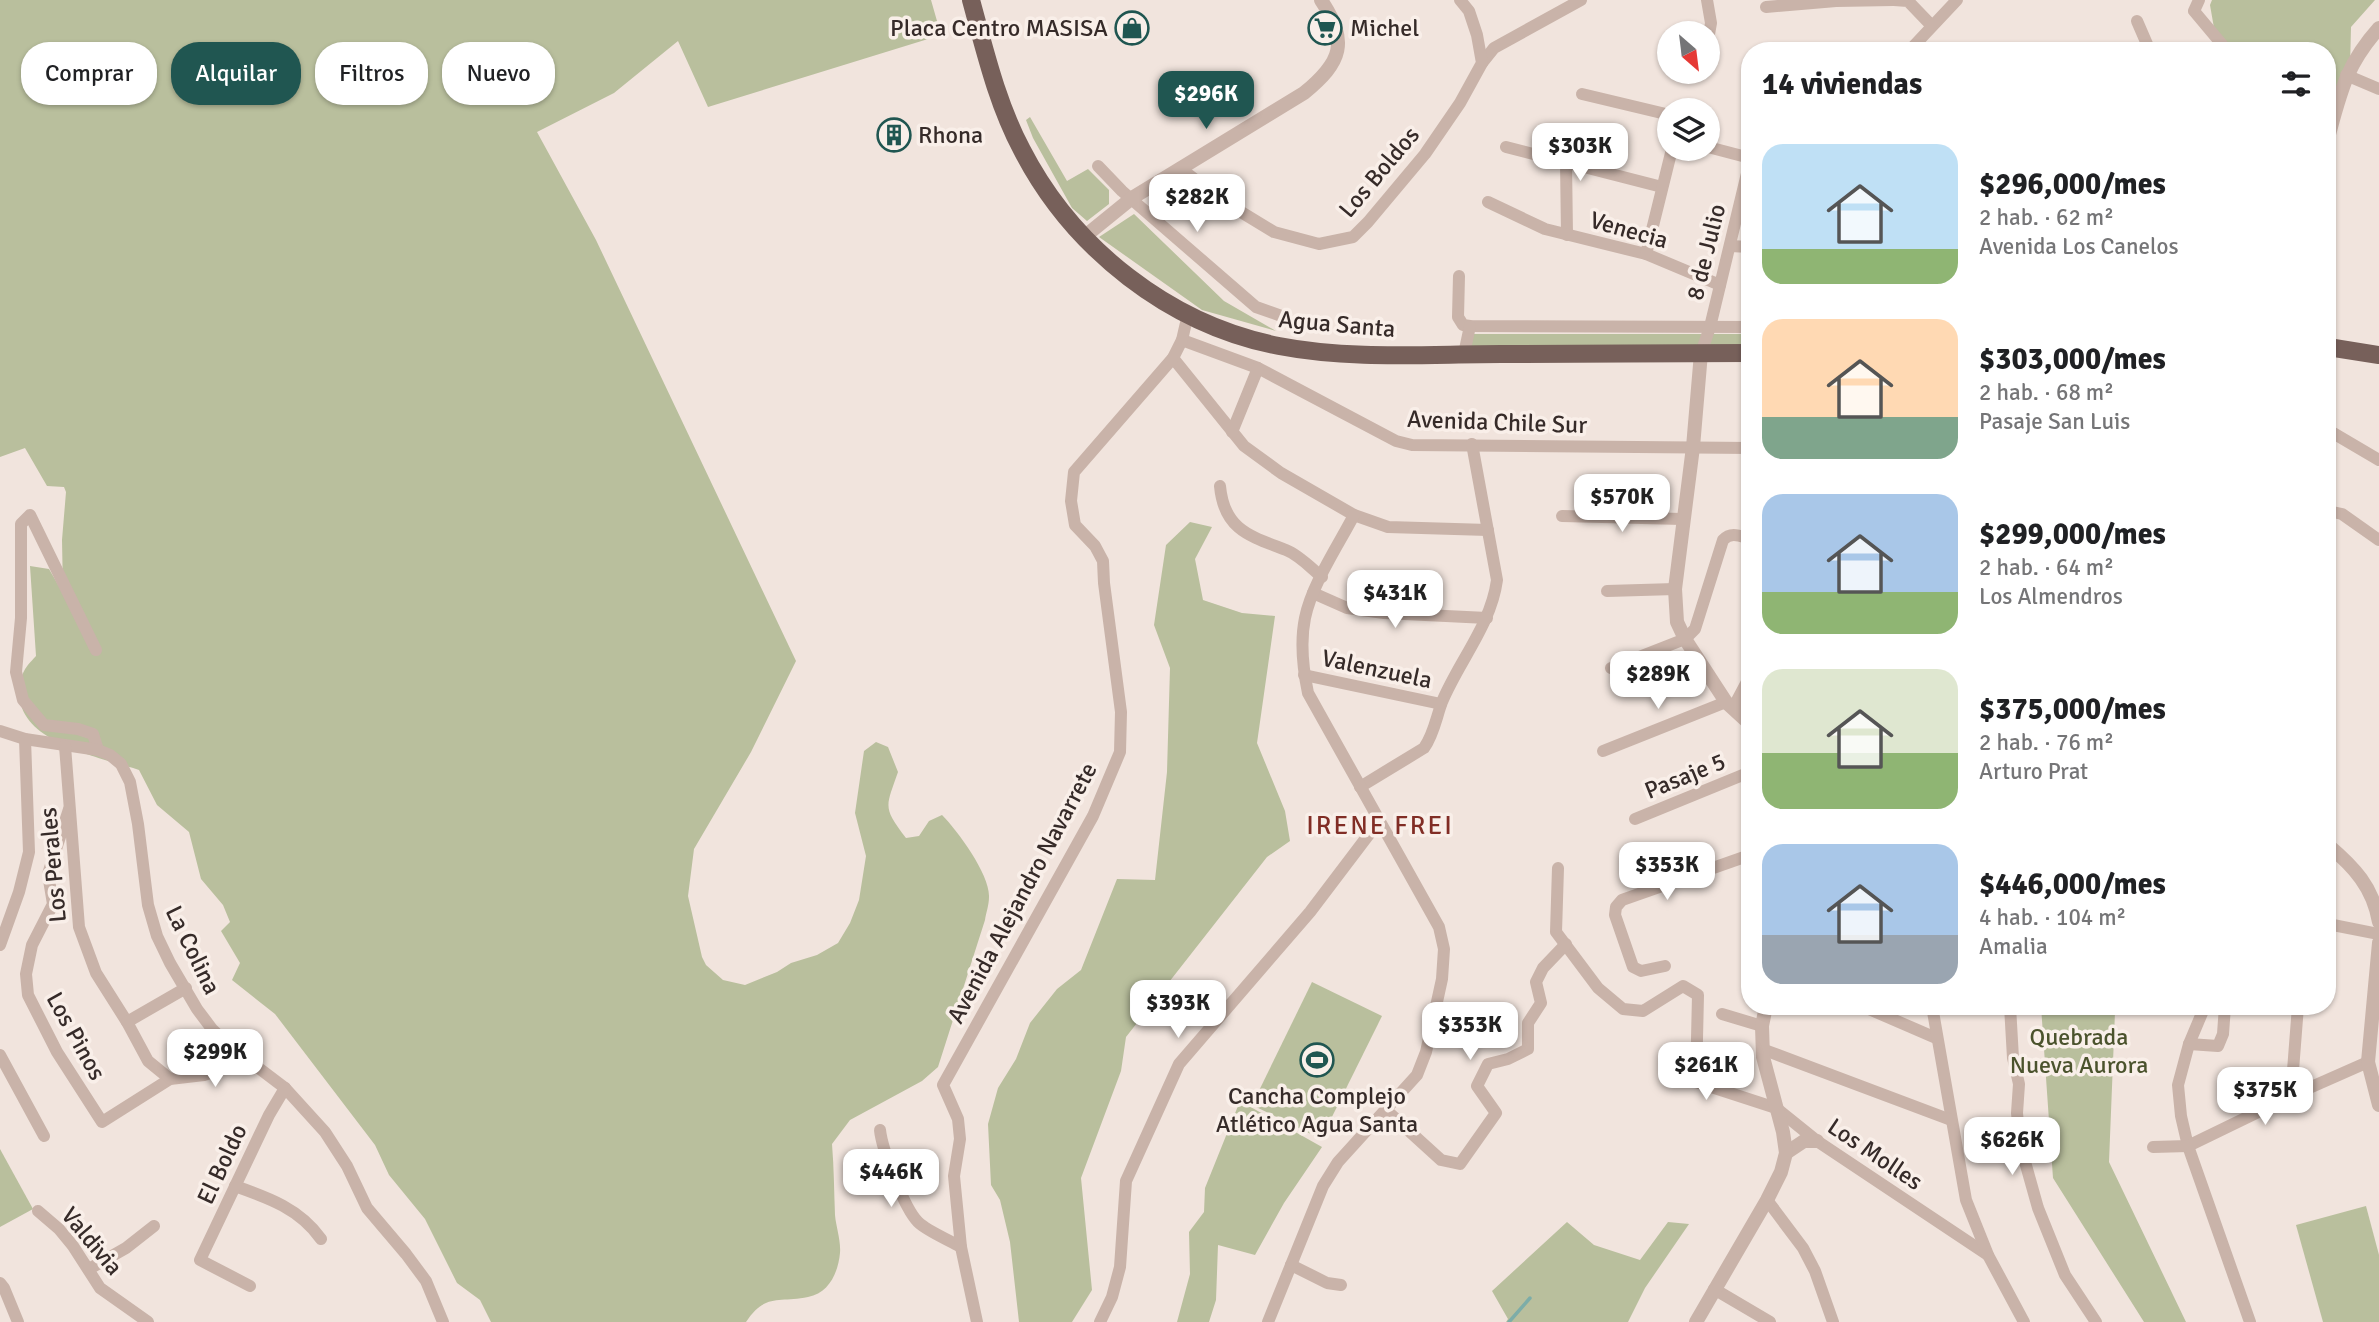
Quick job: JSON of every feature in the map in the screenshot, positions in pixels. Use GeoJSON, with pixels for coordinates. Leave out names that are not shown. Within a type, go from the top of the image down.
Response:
{"type":"FeatureCollection","features":[{"type":"Feature","properties":{"kind":"main road","name":"Agua Santa"},"geometry":{"type":"LineString","coordinates":[[971,0],[998,94],[1015,137],[1046,191],[1084,237],[1125,275],[1157,298],[1188,314],[1258,341],[1309,350],[1359,354],[1741,353]]}},
{"type":"Feature","properties":{"kind":"main road"},"geometry":{"type":"LineString","coordinates":[[2336,348],[2379,355]]}},
{"type":"Feature","properties":{"kind":"street"},"geometry":{"type":"LineString","coordinates":[[1084,237],[1132,198],[1304,93],[1321,79],[1334,60],[1339,39],[1337,28],[1321,0]]}},
{"type":"Feature","properties":{"kind":"street"},"geometry":{"type":"LineString","coordinates":[[1460,0],[1469,11],[1482,63]]}},
{"type":"Feature","properties":{"kind":"street","name":"Los Boldos"},"geometry":{"type":"LineString","coordinates":[[1180,168],[1223,201],[1275,232],[1320,244],[1353,237],[1425,154],[1494,48],[1581,0]]}},
{"type":"Feature","properties":{"kind":"street"},"geometry":{"type":"LineString","coordinates":[[1707,0],[1711,21]]}},
{"type":"Feature","properties":{"kind":"street"},"geometry":{"type":"LineString","coordinates":[[1917,42],[1957,0]]}},
{"type":"Feature","properties":{"kind":"street"},"geometry":{"type":"LineString","coordinates":[[2199,0],[2194,11],[2220,42]]}},
{"type":"Feature","properties":{"kind":"street"},"geometry":{"type":"LineString","coordinates":[[1766,7],[1836,1],[1908,1],[1931,25]]}},
{"type":"Feature","properties":{"kind":"street"},"geometry":{"type":"LineString","coordinates":[[2137,21],[2146,42]]}},
{"type":"Feature","properties":{"kind":"street"},"geometry":{"type":"LineString","coordinates":[[2336,110],[2346,75],[2361,49],[2379,28]]}},
{"type":"Feature","properties":{"kind":"street"},"geometry":{"type":"LineString","coordinates":[[2346,75],[2379,89]]}},
{"type":"Feature","properties":{"kind":"street"},"geometry":{"type":"LineString","coordinates":[[1582,94],[1657,112]]}},
{"type":"Feature","properties":{"kind":"street"},"geometry":{"type":"LineString","coordinates":[[1507,147],[1662,187]]}},
{"type":"Feature","properties":{"kind":"street"},"geometry":{"type":"LineString","coordinates":[[1720,151],[1741,157]]}},
{"type":"Feature","properties":{"kind":"street"},"geometry":{"type":"LineString","coordinates":[[1646,254],[1668,161]]}},
{"type":"Feature","properties":{"kind":"street"},"geometry":{"type":"LineString","coordinates":[[1566,162],[1567,234]]}},
{"type":"Feature","properties":{"kind":"street"},"geometry":{"type":"LineString","coordinates":[[1098,166],[1256,307],[1287,318]]}},
{"type":"Feature","properties":{"kind":"street","name":"8 de Julio"},"geometry":{"type":"LineString","coordinates":[[1701,354],[1741,199]]}},
{"type":"Feature","properties":{"kind":"street","name":"Venecia"},"geometry":{"type":"LineString","coordinates":[[1488,202],[1534,225],[1646,254],[1720,285]]}},
{"type":"Feature","properties":{"kind":"street"},"geometry":{"type":"LineString","coordinates":[[1730,246],[1741,247]]}},
{"type":"Feature","properties":{"kind":"street"},"geometry":{"type":"LineString","coordinates":[[1459,276],[1458,317],[1463,325],[1741,327]]}},
{"type":"Feature","properties":{"kind":"street","name":"Avenida Alejandro Navarrete"},"geometry":{"type":"LineString","coordinates":[[977,1322],[961,1247],[954,1175],[960,1139],[958,1119],[943,1084],[1093,816],[1119,752],[1121,712],[1103,561],[1095,546],[1075,525],[1070,501],[1074,471],[1173,358],[1182,340],[1188,314]]}},
{"type":"Feature","properties":{"kind":"street"},"geometry":{"type":"LineString","coordinates":[[1464,355],[1470,326]]}},
{"type":"Feature","properties":{"kind":"street","name":"Avenida Chile Sur"},"geometry":{"type":"LineString","coordinates":[[1182,340],[1258,368],[1396,441],[1412,445],[1741,448]]}},
{"type":"Feature","properties":{"kind":"street"},"geometry":{"type":"LineString","coordinates":[[1701,354],[1693,447],[1675,589],[1677,622],[1685,639],[1729,705],[1741,716]]}},
{"type":"Feature","properties":{"kind":"street"},"geometry":{"type":"LineString","coordinates":[[1173,358],[1244,446],[1281,473],[1354,515],[1388,527],[1488,530]]}},
{"type":"Feature","properties":{"kind":"street"},"geometry":{"type":"LineString","coordinates":[[1232,432],[1258,368]]}},
{"type":"Feature","properties":{"kind":"street"},"geometry":{"type":"LineString","coordinates":[[2336,434],[2379,460]]}},
{"type":"Feature","properties":{"kind":"street"},"geometry":{"type":"LineString","coordinates":[[1360,787],[1424,748],[1431,738],[1441,704],[1495,600],[1497,580],[1472,444]]}},
{"type":"Feature","properties":{"kind":"street"},"geometry":{"type":"LineString","coordinates":[[1220,486],[1226,512],[1241,530],[1293,554],[1322,577]]}},
{"type":"Feature","properties":{"kind":"street"},"geometry":{"type":"LineString","coordinates":[[2336,513],[2377,534]]}},
{"type":"Feature","properties":{"kind":"street"},"geometry":{"type":"LineString","coordinates":[[1268,1322],[1323,1186],[1338,1162],[1416,1075],[1426,1052],[1442,979],[1444,949],[1439,927],[1308,693],[1304,675],[1305,617],[1313,593],[1354,515]]}},
{"type":"Feature","properties":{"kind":"street"},"geometry":{"type":"LineString","coordinates":[[96,650],[30,516],[20,524],[21,618],[16,672],[23,701],[44,724],[93,734],[97,750]]}},
{"type":"Feature","properties":{"kind":"street"},"geometry":{"type":"LineString","coordinates":[[1562,516],[1682,519]]}},
{"type":"Feature","properties":{"kind":"street"},"geometry":{"type":"LineString","coordinates":[[1611,668],[1685,639],[1695,629],[1700,621],[1723,540],[1728,535],[1741,536]]}},
{"type":"Feature","properties":{"kind":"street"},"geometry":{"type":"LineString","coordinates":[[1607,591],[1675,589]]}},
{"type":"Feature","properties":{"kind":"street"},"geometry":{"type":"LineString","coordinates":[[1313,593],[1347,608],[1384,613],[1487,618]]}},
{"type":"Feature","properties":{"kind":"street","name":"Valenzuela"},"geometry":{"type":"LineString","coordinates":[[1304,675],[1441,704]]}},
{"type":"Feature","properties":{"kind":"street"},"geometry":{"type":"LineString","coordinates":[[1602,751],[1729,705],[1741,688]]}},
{"type":"Feature","properties":{"kind":"street","name":"La Colina"},"geometry":{"type":"LineString","coordinates":[[0,731],[25,739],[97,750],[116,759],[128,775],[138,824],[148,905],[163,950],[197,1009],[212,1029],[285,1088],[325,1132],[347,1166],[367,1208],[417,1267],[443,1322]]}},
{"type":"Feature","properties":{"kind":"street"},"geometry":{"type":"LineString","coordinates":[[0,945],[16,903],[29,852],[25,739]]}},
{"type":"Feature","properties":{"kind":"street","name":"Los Perales"},"geometry":{"type":"LineString","coordinates":[[65,746],[79,927],[96,973],[148,1061],[170,1079]]}},
{"type":"Feature","properties":{"kind":"street","name":"Pasaje 5"},"geometry":{"type":"LineString","coordinates":[[1635,819],[1741,776]]}},
{"type":"Feature","properties":{"kind":"street","name":"Los Pinos"},"geometry":{"type":"LineString","coordinates":[[68,808],[48,874],[52,904],[32,945],[26,974],[28,995],[57,1052],[102,1122],[170,1079]]}},
{"type":"Feature","properties":{"kind":"street"},"geometry":{"type":"LineString","coordinates":[[1100,1322],[1112,1297],[1120,1267],[1126,1181],[1179,1064],[1310,912],[1379,821]]}},
{"type":"Feature","properties":{"kind":"street"},"geometry":{"type":"LineString","coordinates":[[2336,852],[2355,868],[2362,879],[2374,900],[2379,922]]}},
{"type":"Feature","properties":{"kind":"street"},"geometry":{"type":"LineString","coordinates":[[1665,966],[1641,971],[1633,967],[1615,915],[1616,907],[1622,900],[1741,858]]}},
{"type":"Feature","properties":{"kind":"street"},"geometry":{"type":"LineString","coordinates":[[1558,868],[1556,932],[1598,988],[1623,1009],[1643,1011],[1683,986],[1698,995],[1699,1050],[1696,1082],[1776,1108]]}},
{"type":"Feature","properties":{"kind":"street"},"geometry":{"type":"LineString","coordinates":[[2336,926],[2379,934]]}},
{"type":"Feature","properties":{"kind":"street"},"geometry":{"type":"LineString","coordinates":[[2379,943],[2374,1036],[2368,1062],[2379,1105]]}},
{"type":"Feature","properties":{"kind":"street"},"geometry":{"type":"LineString","coordinates":[[1386,1110],[1441,1160],[1460,1164],[1496,1113],[1477,1086],[1488,1064],[1508,1059],[1528,1049],[1528,1023],[1541,1003],[1536,982],[1543,968],[1566,944]]}},
{"type":"Feature","properties":{"kind":"street"},"geometry":{"type":"LineString","coordinates":[[127,1022],[186,988]]}},
{"type":"Feature","properties":{"kind":"street"},"geometry":{"type":"LineString","coordinates":[[1722,1014],[1762,1026]]}},
{"type":"Feature","properties":{"kind":"street"},"geometry":{"type":"LineString","coordinates":[[1696,1322],[1767,1200],[1781,1172],[1786,1153],[1762,1049],[1764,1015]]}},
{"type":"Feature","properties":{"kind":"street"},"geometry":{"type":"LineString","coordinates":[[1883,1015],[1937,1038]]}},
{"type":"Feature","properties":{"kind":"street"},"geometry":{"type":"LineString","coordinates":[[1933,1015],[1963,1189],[1988,1255],[2024,1322]]}},
{"type":"Feature","properties":{"kind":"street"},"geometry":{"type":"LineString","coordinates":[[2011,1015],[2013,1058],[2019,1084],[2017,1113],[2020,1144],[2038,1208],[2065,1275],[2096,1322]]}},
{"type":"Feature","properties":{"kind":"street"},"geometry":{"type":"LineString","coordinates":[[2201,1015],[2189,1044],[2178,1085],[2180,1115],[2188,1146],[2250,1322]]}},
{"type":"Feature","properties":{"kind":"street"},"geometry":{"type":"LineString","coordinates":[[2189,1044],[2218,1046],[2223,1034],[2224,1015]]}},
{"type":"Feature","properties":{"kind":"street"},"geometry":{"type":"LineString","coordinates":[[2291,1096],[2297,1015]]}},
{"type":"Feature","properties":{"kind":"street"},"geometry":{"type":"LineString","coordinates":[[1762,1049],[1951,1120]]}},
{"type":"Feature","properties":{"kind":"street"},"geometry":{"type":"LineString","coordinates":[[170,1079],[204,1075],[226,1068],[241,1054]]}},
{"type":"Feature","properties":{"kind":"street"},"geometry":{"type":"LineString","coordinates":[[0,1055],[44,1136]]}},
{"type":"Feature","properties":{"kind":"street"},"geometry":{"type":"LineString","coordinates":[[2153,1147],[2188,1146],[2368,1062]]}},
{"type":"Feature","properties":{"kind":"street","name":"El Boldo"},"geometry":{"type":"LineString","coordinates":[[250,1286],[200,1260],[269,1115],[285,1088]]}},
{"type":"Feature","properties":{"kind":"street","name":"Los Molles"},"geometry":{"type":"LineString","coordinates":[[1776,1108],[1817,1142],[1988,1255]]}},
{"type":"Feature","properties":{"kind":"street"},"geometry":{"type":"LineString","coordinates":[[880,1130],[881,1145],[905,1201],[918,1222],[961,1247]]}},
{"type":"Feature","properties":{"kind":"street"},"geometry":{"type":"LineString","coordinates":[[1786,1153],[1804,1141],[1817,1142]]}},
{"type":"Feature","properties":{"kind":"street"},"geometry":{"type":"LineString","coordinates":[[234,1186],[297,1212],[310,1223],[321,1239]]}},
{"type":"Feature","properties":{"kind":"street"},"geometry":{"type":"LineString","coordinates":[[1767,1200],[1809,1260],[1833,1322]]}},
{"type":"Feature","properties":{"kind":"street","name":"Valdivia"},"geometry":{"type":"LineString","coordinates":[[38,1212],[59,1229],[100,1288],[148,1322]]}},
{"type":"Feature","properties":{"kind":"street"},"geometry":{"type":"LineString","coordinates":[[89,1269],[126,1248],[154,1226]]}},
{"type":"Feature","properties":{"kind":"street"},"geometry":{"type":"LineString","coordinates":[[1291,1265],[1327,1283],[1341,1285]]}},
{"type":"Feature","properties":{"kind":"street"},"geometry":{"type":"LineString","coordinates":[[0,1283],[18,1322]]}},
{"type":"Feature","properties":{"kind":"street"},"geometry":{"type":"LineString","coordinates":[[1714,1289],[1770,1322]]}},
{"type":"Feature","properties":{"kind":"green space"},"geometry":{"type":"Polygon","coordinates":[[[0,0],[931,0],[941,35],[708,107],[678,41],[614,93],[537,132],[596,240],[796,661],[751,752],[694,849],[688,896],[706,965],[723,980],[745,985],[791,963],[817,955],[838,943],[859,900],[866,856],[855,813],[864,751],[876,742],[888,747],[898,772],[888,806],[893,820],[906,838],[919,836],[929,821],[942,815],[972,854],[988,888],[989,900],[985,920],[938,1067],[922,1081],[850,1120],[832,1144],[835,1215],[840,1253],[835,1275],[827,1287],[808,1297],[766,1303],[746,1322],[491,1322],[480,1300],[457,1283],[425,1219],[389,1175],[375,1145],[275,1014],[232,980],[240,963],[221,931],[230,922],[223,905],[201,879],[189,832],[157,805],[139,770],[63,744],[31,722],[22,707],[22,678],[36,656],[30,566],[49,569],[63,593],[62,540],[66,492],[64,487],[47,486],[25,448],[0,457],[0,0]]]}},
{"type":"Feature","properties":{"kind":"green space"},"geometry":{"type":"Polygon","coordinates":[[[2212,0],[2375,0],[2351,27],[2350,68],[2336,96],[2336,42],[2216,42],[2210,5],[2212,0]]]}},
{"type":"Feature","properties":{"kind":"green space"},"geometry":{"type":"Polygon","coordinates":[[[1030,117],[1067,181],[1088,169],[1109,190],[1109,204],[1087,221],[1072,208],[1033,138],[1026,120],[1030,117]]]}},
{"type":"Feature","properties":{"kind":"green space"},"geometry":{"type":"Polygon","coordinates":[[[1134,214],[1224,301],[1276,331],[1202,310],[1099,237],[1134,214]]]}},
{"type":"Feature","properties":{"kind":"green space"},"geometry":{"type":"Polygon","coordinates":[[[1469,334],[1741,334],[1741,352],[1461,355],[1469,334]]]}},
{"type":"Feature","properties":{"kind":"green space"},"geometry":{"type":"Polygon","coordinates":[[[1190,522],[1212,527],[1195,559],[1203,600],[1242,613],[1275,616],[1257,743],[1285,811],[1290,841],[1267,857],[1126,1037],[1121,1071],[1081,1178],[1092,1290],[1072,1322],[1019,1322],[1010,1242],[1000,1200],[991,1185],[988,1124],[998,1088],[1016,1059],[1030,1023],[1057,989],[1081,970],[1117,879],[1155,880],[1167,772],[1170,668],[1154,625],[1166,545],[1190,522]]]}},
{"type":"Feature","properties":{"kind":"green space","name":"Cancha Complejo Atlético Agua Santa"},"geometry":{"type":"Polygon","coordinates":[[[1312,982],[1382,1016],[1321,1139],[1252,1105],[1312,982]]]}},
{"type":"Feature","properties":{"kind":"green space","name":"Quebrada Nueva Aurora"},"geometry":{"type":"Polygon","coordinates":[[[2042,1015],[2115,1015],[2109,1162],[2186,1322],[2144,1322],[2053,1178],[2042,1015]]]}},
{"type":"Feature","properties":{"kind":"green space"},"geometry":{"type":"Polygon","coordinates":[[[1240,1101],[1322,1147],[1284,1203],[1255,1255],[1218,1245],[1216,1300],[1209,1322],[1177,1322],[1190,1274],[1189,1232],[1204,1212],[1205,1188],[1240,1101]]]}},
{"type":"Feature","properties":{"kind":"green space"},"geometry":{"type":"Polygon","coordinates":[[[0,1149],[33,1209],[0,1227],[0,1149]]]}},
{"type":"Feature","properties":{"kind":"green space"},"geometry":{"type":"Polygon","coordinates":[[[2366,1206],[2379,1255],[2379,1322],[2323,1322],[2296,1225],[2366,1206]]]}},
{"type":"Feature","properties":{"kind":"green space"},"geometry":{"type":"Polygon","coordinates":[[[1567,1222],[1594,1245],[1640,1260],[1668,1222],[1689,1224],[1645,1288],[1628,1322],[1506,1322],[1508,1319],[1492,1291],[1567,1222]]]}},
{"type":"Feature","properties":{"kind":"waterway"},"geometry":{"type":"LineString","coordinates":[[1509,1322],[1530,1298]]}},
{"type":"Feature","properties":{"kind":"place","name":"Placa Centro MASISA"},"geometry":{"type":"Point","coordinates":[1132,28]}},
{"type":"Feature","properties":{"kind":"place","name":"Michel"},"geometry":{"type":"Point","coordinates":[1325,28]}},
{"type":"Feature","properties":{"kind":"place","name":"Rhona"},"geometry":{"type":"Point","coordinates":[894,135]}},
{"type":"Feature","properties":{"kind":"place","name":"Cancha Complejo Atlético Agua Santa"},"geometry":{"type":"Point","coordinates":[1317,1060]}},
{"type":"Feature","properties":{"kind":"district","name":"IRENE FREI"},"geometry":{"type":"Point","coordinates":[1380,825]}}]}
